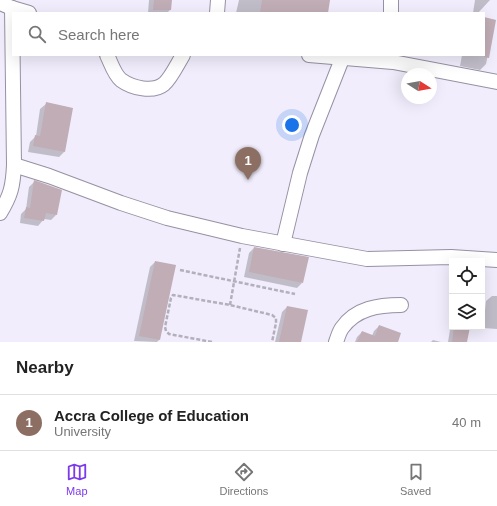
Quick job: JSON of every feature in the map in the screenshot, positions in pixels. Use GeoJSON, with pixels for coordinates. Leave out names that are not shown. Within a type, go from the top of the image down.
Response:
{"type":"FeatureCollection","features":[{"type":"Feature","properties":{"kind":"street"},"geometry":{"type":"LineString","coordinates":[[216,12],[218,0]]}},
{"type":"Feature","properties":{"kind":"street"},"geometry":{"type":"LineString","coordinates":[[391,0],[391,12]]}},
{"type":"Feature","properties":{"kind":"street"},"geometry":{"type":"LineString","coordinates":[[0,213],[9,199],[13,183],[14,165],[6,5],[26,12]]}},
{"type":"Feature","properties":{"kind":"street"},"geometry":{"type":"LineString","coordinates":[[108,56],[120,79],[134,86],[152,90],[164,84],[182,56]]}},
{"type":"Feature","properties":{"kind":"street"},"geometry":{"type":"LineString","coordinates":[[317,56],[342,59],[392,58],[497,82]]}},
{"type":"Feature","properties":{"kind":"street"},"geometry":{"type":"LineString","coordinates":[[284,244],[300,173],[312,135],[342,59]]}},
{"type":"Feature","properties":{"kind":"street"},"geometry":{"type":"LineString","coordinates":[[14,165],[167,218],[242,236],[367,259],[451,256],[497,260]]}},
{"type":"Feature","properties":{"kind":"street"},"geometry":{"type":"LineString","coordinates":[[336,342],[342,328],[356,314],[372,307],[401,306]]}},
{"type":"Feature","properties":{"kind":"path"},"geometry":{"type":"LineString","coordinates":[[230,305],[242,236]]}},
{"type":"Feature","properties":{"kind":"path"},"geometry":{"type":"LineString","coordinates":[[180,270],[234,280],[295,294]]}},
{"type":"Feature","properties":{"kind":"path"},"geometry":{"type":"LineString","coordinates":[[212,342],[169,334],[166,331],[165,327],[171,298],[173,295],[230,305],[272,316],[276,318],[276,323],[272,342]]}},
{"type":"Feature","properties":{"kind":"building"},"geometry":{"type":"Polygon","coordinates":[[[154,0],[172,0],[171,10],[153,10],[154,0]]]}},
{"type":"Feature","properties":{"kind":"building"},"geometry":{"type":"Polygon","coordinates":[[[262,0],[330,0],[328,12],[260,12],[262,0]]]}},
{"type":"Feature","properties":{"kind":"building"},"geometry":{"type":"Polygon","coordinates":[[[485,17],[496,20],[489,58],[484,57],[485,17]]]}},
{"type":"Feature","properties":{"kind":"building"},"geometry":{"type":"Polygon","coordinates":[[[46,102],[73,108],[65,152],[33,146],[35,135],[40,136],[46,102]]]}},
{"type":"Feature","properties":{"kind":"building"},"geometry":{"type":"Polygon","coordinates":[[[34,180],[62,190],[57,215],[46,213],[44,221],[24,218],[26,207],[30,208],[34,180]]]}},
{"type":"Feature","properties":{"kind":"building"},"geometry":{"type":"Polygon","coordinates":[[[254,247],[309,257],[303,283],[249,272],[254,247]]]}},
{"type":"Feature","properties":{"kind":"building"},"geometry":{"type":"Polygon","coordinates":[[[155,261],[176,265],[160,340],[139,336],[155,261]]]}},
{"type":"Feature","properties":{"kind":"building"},"geometry":{"type":"Polygon","coordinates":[[[287,306],[308,310],[301,342],[279,342],[287,306]]]}},
{"type":"Feature","properties":{"kind":"building"},"geometry":{"type":"Polygon","coordinates":[[[379,325],[401,333],[398,342],[357,342],[362,331],[375,336],[379,325]]]}},
{"type":"Feature","properties":{"kind":"building"},"geometry":{"type":"Polygon","coordinates":[[[454,330],[469,330],[467,342],[452,342],[454,330]]]}},
{"type":"Feature","properties":{"kind":"place","name":"Accra College of Education"},"geometry":{"type":"Point","coordinates":[248,180]}}]}
